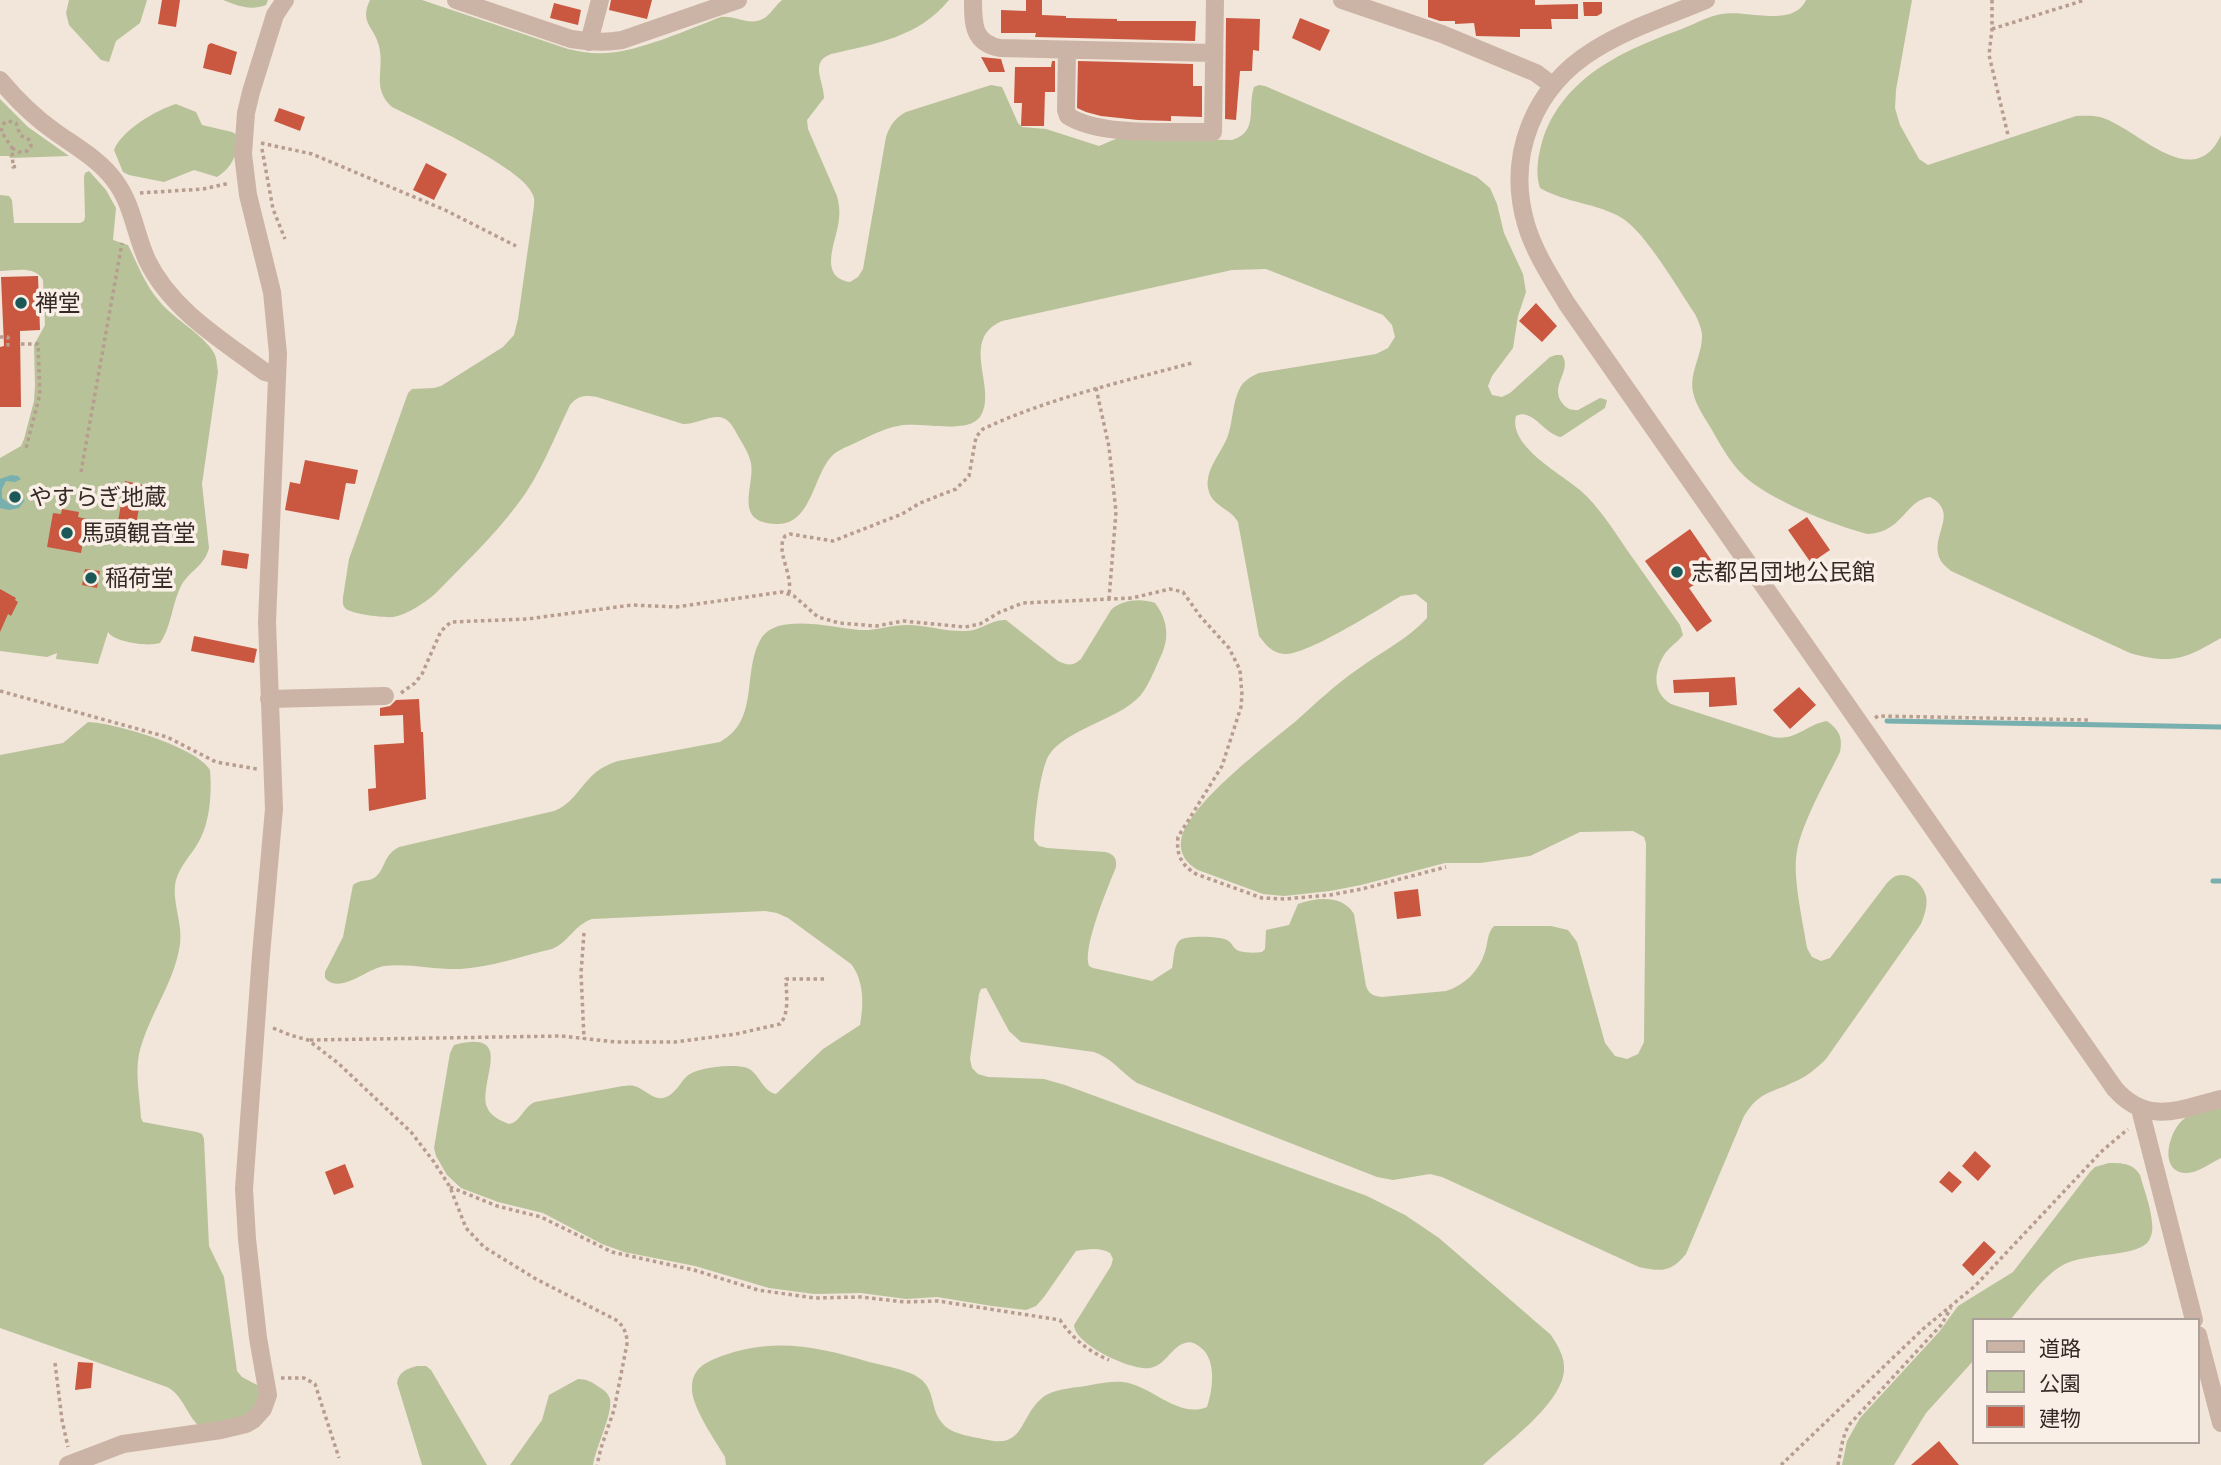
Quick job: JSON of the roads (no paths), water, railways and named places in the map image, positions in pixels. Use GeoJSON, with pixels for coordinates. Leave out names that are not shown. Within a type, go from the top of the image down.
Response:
{"type":"FeatureCollection","features":[{"type":"Feature","properties":{"kind":"street"},"geometry":{"type":"LineString","coordinates":[[71,1464],[124,1444],[246,1424],[258,1415],[268,1395],[258,1338],[244,1189],[274,809],[267,610],[278,375],[272,292],[245,179],[244,134],[251,92],[275,15],[285,0]]}},
{"type":"Feature","properties":{"kind":"street"},"geometry":{"type":"LineString","coordinates":[[589,42],[600,0]]}},
{"type":"Feature","properties":{"kind":"street"},"geometry":{"type":"LineString","coordinates":[[465,1],[589,42],[622,40],[719,3],[738,0]]}},
{"type":"Feature","properties":{"kind":"street"},"geometry":{"type":"LineString","coordinates":[[972,0],[975,29],[980,39],[988,46],[1214,53]]}},
{"type":"Feature","properties":{"kind":"street"},"geometry":{"type":"LineString","coordinates":[[1067,50],[1068,116],[1074,120],[1110,130],[1213,132],[1215,0]]}},
{"type":"Feature","properties":{"kind":"street"},"geometry":{"type":"LineString","coordinates":[[1342,0],[1442,34],[1536,73],[1552,85]]}},
{"type":"Feature","properties":{"kind":"street"},"geometry":{"type":"LineString","coordinates":[[1706,0],[1684,4],[1593,50],[1573,64],[1540,102],[1522,149],[1519,175],[1523,214],[1538,253],[1567,304],[2115,1089],[2126,1101],[2140,1110],[2158,1113],[2221,1099]]}},
{"type":"Feature","properties":{"kind":"street"},"geometry":{"type":"LineString","coordinates":[[0,80],[36,118],[104,168],[123,193],[134,217],[146,258],[170,295],[185,310],[265,372],[278,375]]}},
{"type":"Feature","properties":{"kind":"street"},"geometry":{"type":"LineString","coordinates":[[269,699],[385,696]]}},
{"type":"Feature","properties":{"kind":"street"},"geometry":{"type":"LineString","coordinates":[[2140,1110],[2193,1318]]}},
{"type":"Feature","properties":{"kind":"street"},"geometry":{"type":"LineString","coordinates":[[2200,1343],[2221,1423]]}},
{"type":"Feature","properties":{"kind":"water"},"geometry":{"type":"Polygon","coordinates":[[[11,475],[21,479],[15,482],[6,481],[2,498],[10,504],[18,499],[25,500],[19,508],[9,510],[0,508],[0,479],[11,475]]]}},
{"type":"Feature","properties":{"kind":"waterway"},"geometry":{"type":"LineString","coordinates":[[1887,721],[2221,727]]}},
{"type":"Feature","properties":{"kind":"waterway"},"geometry":{"type":"LineString","coordinates":[[2213,881],[2221,881]]}},
{"type":"Feature","properties":{"kind":"place","name":"禅堂"},"geometry":{"type":"Point","coordinates":[21,303]}},
{"type":"Feature","properties":{"kind":"place","name":"やすらぎ地蔵"},"geometry":{"type":"Point","coordinates":[15,497]}},
{"type":"Feature","properties":{"kind":"place","name":"馬頭観音堂"},"geometry":{"type":"Point","coordinates":[67,533]}},
{"type":"Feature","properties":{"kind":"place","name":"志都呂団地公民館"},"geometry":{"type":"Point","coordinates":[1677,572]}},
{"type":"Feature","properties":{"kind":"place","name":"稲荷堂"},"geometry":{"type":"Point","coordinates":[91,578]}}]}
